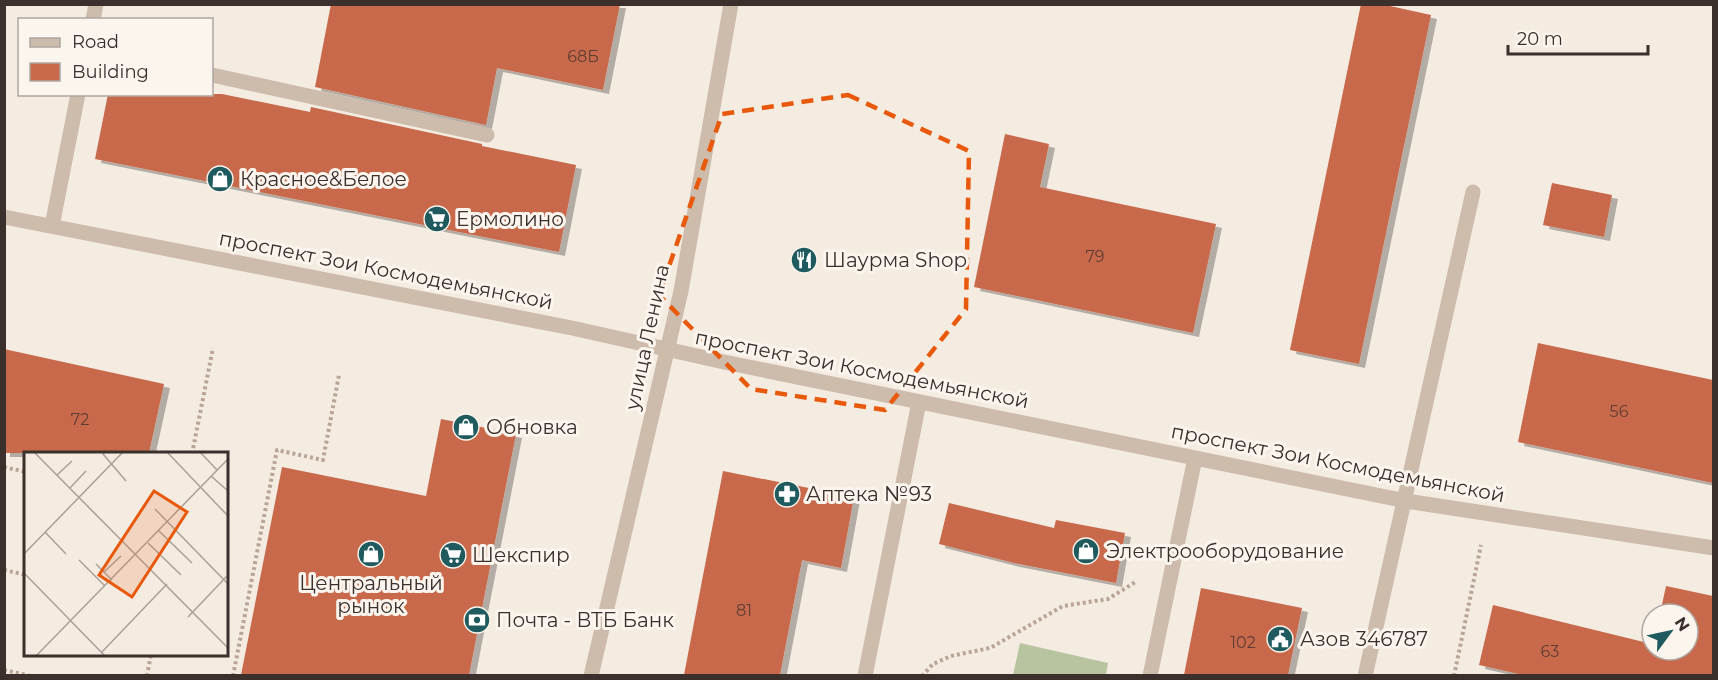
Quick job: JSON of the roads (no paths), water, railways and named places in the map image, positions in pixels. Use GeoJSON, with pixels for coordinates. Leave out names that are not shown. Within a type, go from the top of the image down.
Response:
{"type":"FeatureCollection","features":[{"type":"Feature","properties":{"kind":"street","name":"улица Ленина"},"geometry":{"type":"LineString","coordinates":[[591,675],[681,291],[730,4]]}},
{"type":"Feature","properties":{"kind":"street"},"geometry":{"type":"LineString","coordinates":[[213,75],[487,135]]}},
{"type":"Feature","properties":{"kind":"street"},"geometry":{"type":"LineString","coordinates":[[52,226],[78,96]]}},
{"type":"Feature","properties":{"kind":"street"},"geometry":{"type":"LineString","coordinates":[[1365,675],[1406,501],[1473,192]]}},
{"type":"Feature","properties":{"kind":"street","name":"проспект Зои Космодемьянской"},"geometry":{"type":"LineString","coordinates":[[4,217],[572,328],[667,351],[1406,501],[1713,548]]}},
{"type":"Feature","properties":{"kind":"street"},"geometry":{"type":"LineString","coordinates":[[865,675],[919,402]]}},
{"type":"Feature","properties":{"kind":"street"},"geometry":{"type":"LineString","coordinates":[[1150,675],[1195,458]]}},
{"type":"Feature","properties":{"kind":"place","name":"Красное&Белое"},"geometry":{"type":"Point","coordinates":[220,179]}},
{"type":"Feature","properties":{"kind":"place","name":"Ермолино"},"geometry":{"type":"Point","coordinates":[437,219]}},
{"type":"Feature","properties":{"kind":"place","name":"Шаурма Shop"},"geometry":{"type":"Point","coordinates":[804,260]}},
{"type":"Feature","properties":{"kind":"place","name":"Обновка"},"geometry":{"type":"Point","coordinates":[466,427]}},
{"type":"Feature","properties":{"kind":"place","name":"Аптека №93"},"geometry":{"type":"Point","coordinates":[787,494]}},
{"type":"Feature","properties":{"kind":"place","name":"Электрооборудование"},"geometry":{"type":"Point","coordinates":[1086,551]}},
{"type":"Feature","properties":{"kind":"place","name":"Центральный рынок"},"geometry":{"type":"Point","coordinates":[371,554]}},
{"type":"Feature","properties":{"kind":"place","name":"Шекспир"},"geometry":{"type":"Point","coordinates":[453,555]}},
{"type":"Feature","properties":{"kind":"place","name":"Почта - ВТБ Банк"},"geometry":{"type":"Point","coordinates":[477,620]}},
{"type":"Feature","properties":{"kind":"place","name":"Азов 346787"},"geometry":{"type":"Point","coordinates":[1280,639]}}]}
